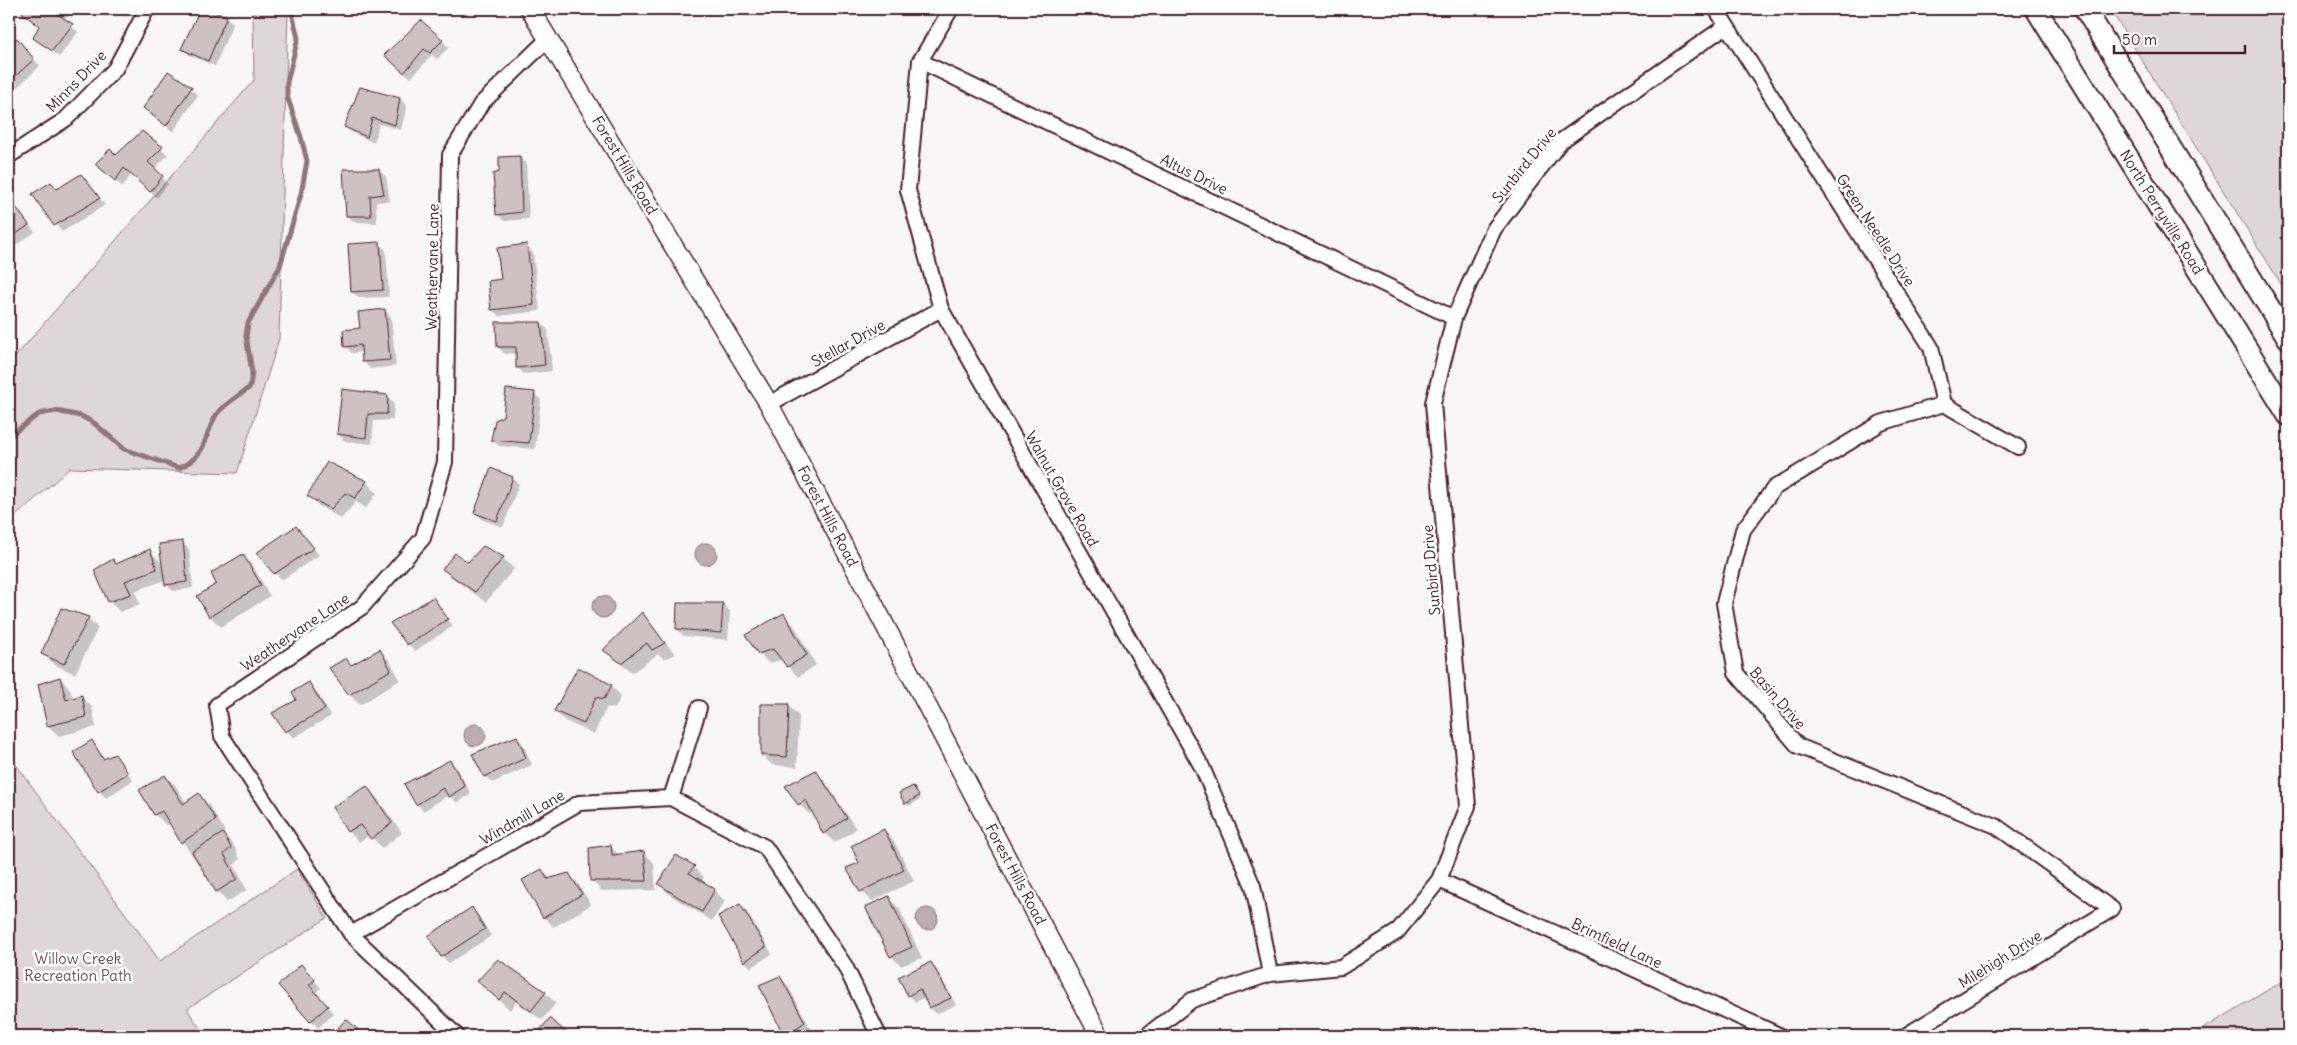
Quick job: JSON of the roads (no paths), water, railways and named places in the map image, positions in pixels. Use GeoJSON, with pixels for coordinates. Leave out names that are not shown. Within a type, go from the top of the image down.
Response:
{"type":"FeatureCollection","features":[{"type":"Feature","properties":{"kind":"main road","name":"North Perryville Road"},"geometry":{"type":"LineString","coordinates":[[2036,9],[2288,415]]}},
{"type":"Feature","properties":{"kind":"main road"},"geometry":{"type":"LineString","coordinates":[[2085,9],[2288,338]]}},
{"type":"Feature","properties":{"kind":"street","name":"Minns Drive"},"geometry":{"type":"LineString","coordinates":[[9,156],[66,119],[115,69],[146,9]]}},
{"type":"Feature","properties":{"kind":"street","name":"Forest Hills Road"},"geometry":{"type":"LineString","coordinates":[[530,9],[769,404],[1100,1036]]}},
{"type":"Feature","properties":{"kind":"street","name":"Walnut Grove Road"},"geometry":{"type":"LineString","coordinates":[[951,9],[920,60],[908,190],[941,309],[1202,767],[1253,886],[1270,974]]}},
{"type":"Feature","properties":{"kind":"street","name":"Green Needle Drive"},"geometry":{"type":"LineString","coordinates":[[1716,9],[1931,347],[1944,404]]}},
{"type":"Feature","properties":{"kind":"street","name":"Sunbird Drive"},"geometry":{"type":"LineString","coordinates":[[1146,1036],[1192,1000],[1270,974],[1341,967],[1397,932],[1439,880],[1468,806],[1433,403],[1454,318],[1494,229],[1561,140],[1726,26]]}},
{"type":"Feature","properties":{"kind":"street","name":"Weathervane Lane"},"geometry":{"type":"LineString","coordinates":[[457,1036],[352,934],[222,736],[217,704],[362,607],[422,538],[445,462],[450,155],[481,104],[548,39]]}},
{"type":"Feature","properties":{"kind":"street","name":"Altus Drive"},"geometry":{"type":"LineString","coordinates":[[920,60],[1454,318]]}},
{"type":"Feature","properties":{"kind":"street","name":"Stellar Drive"},"geometry":{"type":"LineString","coordinates":[[769,404],[941,309]]}},
{"type":"Feature","properties":{"kind":"street"},"geometry":{"type":"LineString","coordinates":[[1944,404],[2018,447]]}},
{"type":"Feature","properties":{"kind":"street","name":"Basin Drive"},"geometry":{"type":"LineString","coordinates":[[1944,404],[1880,423],[1774,488],[1743,530],[1724,603],[1736,673],[1798,746],[1996,826],[2112,909]]}},
{"type":"Feature","properties":{"kind":"street"},"geometry":{"type":"LineString","coordinates":[[671,798],[699,708]]}},
{"type":"Feature","properties":{"kind":"street","name":"Windmill Lane"},"geometry":{"type":"LineString","coordinates":[[352,934],[579,802],[671,798],[766,847],[845,966],[879,1036]]}},
{"type":"Feature","properties":{"kind":"street","name":"Brimfield Lane"},"geometry":{"type":"LineString","coordinates":[[1439,880],[1781,1036]]}},
{"type":"Feature","properties":{"kind":"street","name":"Milehigh Drive"},"geometry":{"type":"LineString","coordinates":[[1905,1036],[2112,909]]}},
{"type":"Feature","properties":{"kind":"waterway"},"geometry":{"type":"LineString","coordinates":[[9,436],[39,414],[56,411],[81,416],[94,423],[124,449],[179,468],[200,452],[219,411],[250,387],[252,372],[246,336],[248,323],[280,266],[301,194],[307,161],[287,96],[287,82],[298,38],[291,9]]}},
{"type":"Feature","properties":{"kind":"park label","name":"Willow Creek Recreation Path"},"geometry":{"type":"Point","coordinates":[78,966]}}]}
